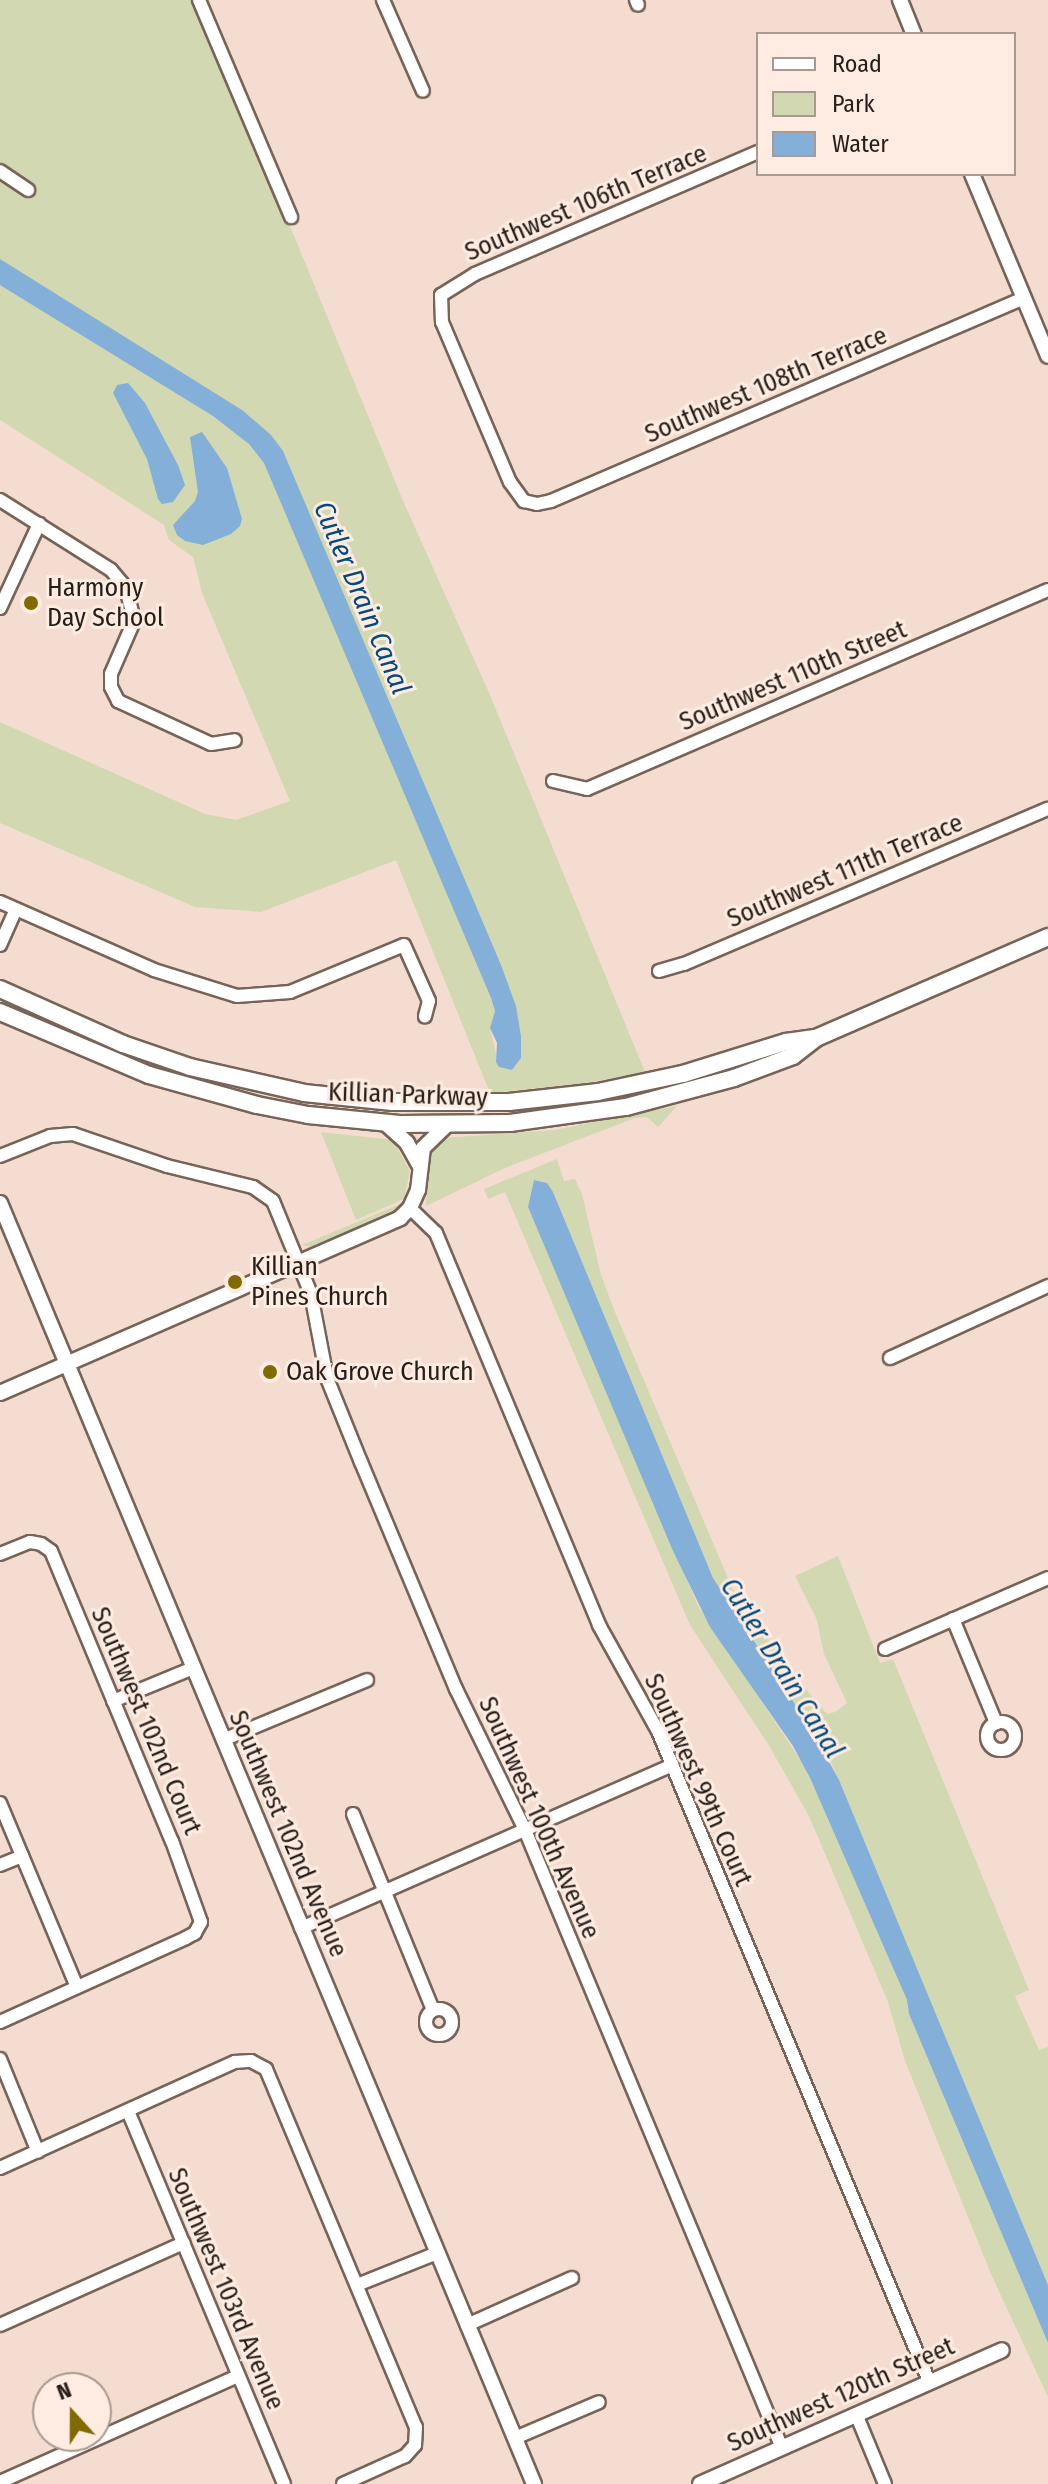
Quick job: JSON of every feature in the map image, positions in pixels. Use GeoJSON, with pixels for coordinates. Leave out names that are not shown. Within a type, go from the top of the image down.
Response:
{"type":"FeatureCollection","features":[{"type":"Feature","properties":{"kind":"main road","name":"Killian Parkway"},"geometry":{"type":"LineString","coordinates":[[0,1012],[105,1059],[183,1086],[308,1115],[447,1125],[557,1118],[651,1102],[760,1069],[793,1056],[816,1038],[1048,937]]}},
{"type":"Feature","properties":{"kind":"main road","name":"Killian Parkway"},"geometry":{"type":"LineString","coordinates":[[0,989],[109,1038],[190,1067],[304,1093],[393,1102],[509,1102],[598,1092],[694,1071],[786,1042],[816,1038]]}},
{"type":"Feature","properties":{"kind":"street"},"geometry":{"type":"LineString","coordinates":[[199,0],[291,217]]}},
{"type":"Feature","properties":{"kind":"street"},"geometry":{"type":"LineString","coordinates":[[383,0],[423,91]]}},
{"type":"Feature","properties":{"kind":"street"},"geometry":{"type":"LineString","coordinates":[[900,0],[913,32]]}},
{"type":"Feature","properties":{"kind":"street","name":"Southwest 106th Terrace"},"geometry":{"type":"LineString","coordinates":[[524,501],[513,489],[442,322],[441,295],[453,285],[756,153]]}},
{"type":"Feature","properties":{"kind":"street"},"geometry":{"type":"LineString","coordinates":[[0,171],[28,190]]}},
{"type":"Feature","properties":{"kind":"street"},"geometry":{"type":"LineString","coordinates":[[973,176],[1048,356]]}},
{"type":"Feature","properties":{"kind":"street","name":"Southwest 108th Terrace"},"geometry":{"type":"LineString","coordinates":[[524,501],[537,504],[551,501],[1024,298]]}},
{"type":"Feature","properties":{"kind":"street"},"geometry":{"type":"LineString","coordinates":[[0,500],[111,570],[131,597],[133,628],[110,678],[118,701],[211,744],[235,740]]}},
{"type":"Feature","properties":{"kind":"street"},"geometry":{"type":"LineString","coordinates":[[0,608],[39,524]]}},
{"type":"Feature","properties":{"kind":"street","name":"Southwest 110th Street"},"geometry":{"type":"LineString","coordinates":[[553,781],[587,789],[1048,590]]}},
{"type":"Feature","properties":{"kind":"street","name":"Southwest 111th Terrace"},"geometry":{"type":"LineString","coordinates":[[659,971],[684,964],[1048,809]]}},
{"type":"Feature","properties":{"kind":"street"},"geometry":{"type":"LineString","coordinates":[[0,902],[154,970],[237,996],[290,992],[404,945],[429,1001],[425,1016]]}},
{"type":"Feature","properties":{"kind":"street"},"geometry":{"type":"LineString","coordinates":[[0,945],[16,909]]}},
{"type":"Feature","properties":{"kind":"street"},"geometry":{"type":"LineString","coordinates":[[384,1122],[407,1143],[419,1165]]}},
{"type":"Feature","properties":{"kind":"street"},"geometry":{"type":"LineString","coordinates":[[0,1393],[394,1222],[410,1208],[419,1183],[419,1165],[427,1142],[447,1125]]}},
{"type":"Feature","properties":{"kind":"street","name":"Southwest 100th Avenue"},"geometry":{"type":"LineString","coordinates":[[0,1156],[50,1136],[73,1134],[167,1166],[253,1187],[273,1201],[315,1307],[330,1386],[451,1677],[525,1830],[782,2448]]}},
{"type":"Feature","properties":{"kind":"street","name":"Southwest 99th Court"},"geometry":{"type":"LineString","coordinates":[[410,1208],[436,1233],[599,1625],[673,1765],[929,2381]]}},
{"type":"Feature","properties":{"kind":"street","name":"Southwest 102nd Avenue"},"geometry":{"type":"LineString","coordinates":[[2,1211],[534,2484]]}},
{"type":"Feature","properties":{"kind":"street"},"geometry":{"type":"LineString","coordinates":[[890,1358],[1048,1286]]}},
{"type":"Feature","properties":{"kind":"street","name":"Southwest 102nd Court"},"geometry":{"type":"LineString","coordinates":[[0,1554],[25,1543],[41,1544],[51,1551],[183,1868],[201,1922],[190,1936],[77,1987]]}},
{"type":"Feature","properties":{"kind":"street"},"geometry":{"type":"LineString","coordinates":[[885,1649],[1048,1578]]}},
{"type":"Feature","properties":{"kind":"street"},"geometry":{"type":"LineString","coordinates":[[953,1619],[996,1723]]}},
{"type":"Feature","properties":{"kind":"street"},"geometry":{"type":"LineString","coordinates":[[113,1701],[193,1668]]}},
{"type":"Feature","properties":{"kind":"street"},"geometry":{"type":"LineString","coordinates":[[223,1740],[367,1680]]}},
{"type":"Feature","properties":{"kind":"street"},"geometry":{"type":"LineString","coordinates":[[301,1928],[673,1765]]}},
{"type":"Feature","properties":{"kind":"street"},"geometry":{"type":"LineString","coordinates":[[0,1803],[77,1987],[0,2022]]}},
{"type":"Feature","properties":{"kind":"street"},"geometry":{"type":"LineString","coordinates":[[353,1814],[433,2010]]}},
{"type":"Feature","properties":{"kind":"street"},"geometry":{"type":"LineString","coordinates":[[0,1865],[22,1856]]}},
{"type":"Feature","properties":{"kind":"street"},"geometry":{"type":"LineString","coordinates":[[0,2059],[38,2152]]}},
{"type":"Feature","properties":{"kind":"street"},"geometry":{"type":"LineString","coordinates":[[0,2168],[235,2062],[256,2062],[268,2072],[416,2427],[415,2445],[405,2456],[343,2484]]}},
{"type":"Feature","properties":{"kind":"street","name":"Southwest 103rd Avenue"},"geometry":{"type":"LineString","coordinates":[[128,2111],[284,2484]]}},
{"type":"Feature","properties":{"kind":"street"},"geometry":{"type":"LineString","coordinates":[[0,2325],[183,2243]]}},
{"type":"Feature","properties":{"kind":"street"},"geometry":{"type":"LineString","coordinates":[[357,2285],[437,2253]]}},
{"type":"Feature","properties":{"kind":"street"},"geometry":{"type":"LineString","coordinates":[[467,2325],[572,2278]]}},
{"type":"Feature","properties":{"kind":"street","name":"Southwest 120th Street"},"geometry":{"type":"LineString","coordinates":[[700,2484],[1002,2350]]}},
{"type":"Feature","properties":{"kind":"street"},"geometry":{"type":"LineString","coordinates":[[0,2482],[238,2376]]}},
{"type":"Feature","properties":{"kind":"street"},"geometry":{"type":"LineString","coordinates":[[515,2438],[599,2402]]}},
{"type":"Feature","properties":{"kind":"street"},"geometry":{"type":"LineString","coordinates":[[856,2414],[885,2484]]}},
{"type":"Feature","properties":{"kind":"green space"},"geometry":{"type":"Polygon","coordinates":[[[0,0],[197,0],[404,503],[490,695],[645,1072],[587,1083],[490,1093],[396,860],[261,912],[195,907],[0,823],[0,722],[205,814],[236,820],[290,801],[202,593],[193,557],[169,540],[164,525],[0,420],[0,0]],[[448,841],[428,848],[491,998],[495,1011],[490,1028],[499,1067],[512,1070],[521,1058],[516,1006],[448,841]]]}},
{"type":"Feature","properties":{"kind":"green space"},"geometry":{"type":"Polygon","coordinates":[[[677,1106],[658,1127],[647,1117],[635,1118],[505,1168],[426,1206],[428,1153],[443,1138],[554,1130],[677,1106]]]}},
{"type":"Feature","properties":{"kind":"green space"},"geometry":{"type":"Polygon","coordinates":[[[321,1132],[393,1140],[410,1171],[404,1199],[356,1220],[321,1132]]]}},
{"type":"Feature","properties":{"kind":"green space"},"geometry":{"type":"Polygon","coordinates":[[[557,1159],[564,1181],[575,1179],[582,1194],[601,1275],[615,1312],[736,1597],[827,1714],[835,1712],[847,1703],[824,1654],[817,1620],[795,1576],[838,1556],[880,1663],[893,1659],[1029,1990],[1015,1996],[1039,2050],[1048,2047],[1048,2285],[830,1760],[713,1578],[555,1197],[547,1183],[534,1180],[528,1207],[698,1606],[805,1767],[907,2000],[909,2014],[1048,2343],[1048,2397],[991,2274],[905,2061],[888,2002],[809,1816],[768,1744],[690,1625],[505,1192],[488,1199],[484,1189],[557,1159]]]}},
{"type":"Feature","properties":{"kind":"green space"},"geometry":{"type":"Polygon","coordinates":[[[405,1202],[391,1215],[316,1248],[302,1245],[405,1202]]]}},
{"type":"Feature","properties":{"kind":"water"},"geometry":{"type":"Polygon","coordinates":[[[0,259],[242,410],[271,435],[283,451],[501,965],[516,1006],[521,1036],[521,1058],[512,1070],[499,1067],[496,1062],[497,1043],[490,1028],[495,1011],[491,998],[264,463],[249,444],[213,416],[0,285],[0,259]]]}},
{"type":"Feature","properties":{"kind":"water"},"geometry":{"type":"Polygon","coordinates":[[[128,383],[145,403],[178,465],[185,485],[173,502],[162,504],[158,499],[147,459],[113,393],[117,385],[128,383]]]}},
{"type":"Feature","properties":{"kind":"water"},"geometry":{"type":"Polygon","coordinates":[[[202,432],[227,468],[242,519],[240,526],[231,534],[203,545],[185,541],[177,535],[173,525],[195,501],[198,492],[190,437],[202,432]]]}},
{"type":"Feature","properties":{"kind":"water"},"geometry":{"type":"Polygon","coordinates":[[[534,1180],[547,1183],[553,1192],[713,1578],[811,1729],[839,1780],[1048,2285],[1048,2343],[909,2014],[907,2000],[810,1778],[793,1746],[710,1627],[673,1551],[528,1207],[534,1180]]]}},
{"type":"Feature","properties":{"kind":"place","name":"Harmony Day School"},"geometry":{"type":"Point","coordinates":[31,603]}},
{"type":"Feature","properties":{"kind":"place","name":"Killian Pines Church"},"geometry":{"type":"Point","coordinates":[235,1282]}},
{"type":"Feature","properties":{"kind":"place","name":"Oak Grove Church"},"geometry":{"type":"Point","coordinates":[270,1372]}},
{"type":"Feature","properties":{"kind":"water label","name":"Cutler Drain Canal"},"geometry":{"type":"Point","coordinates":[362,598]}},
{"type":"Feature","properties":{"kind":"water label","name":"Cutler Drain Canal"},"geometry":{"type":"Point","coordinates":[782,1668]}}]}
